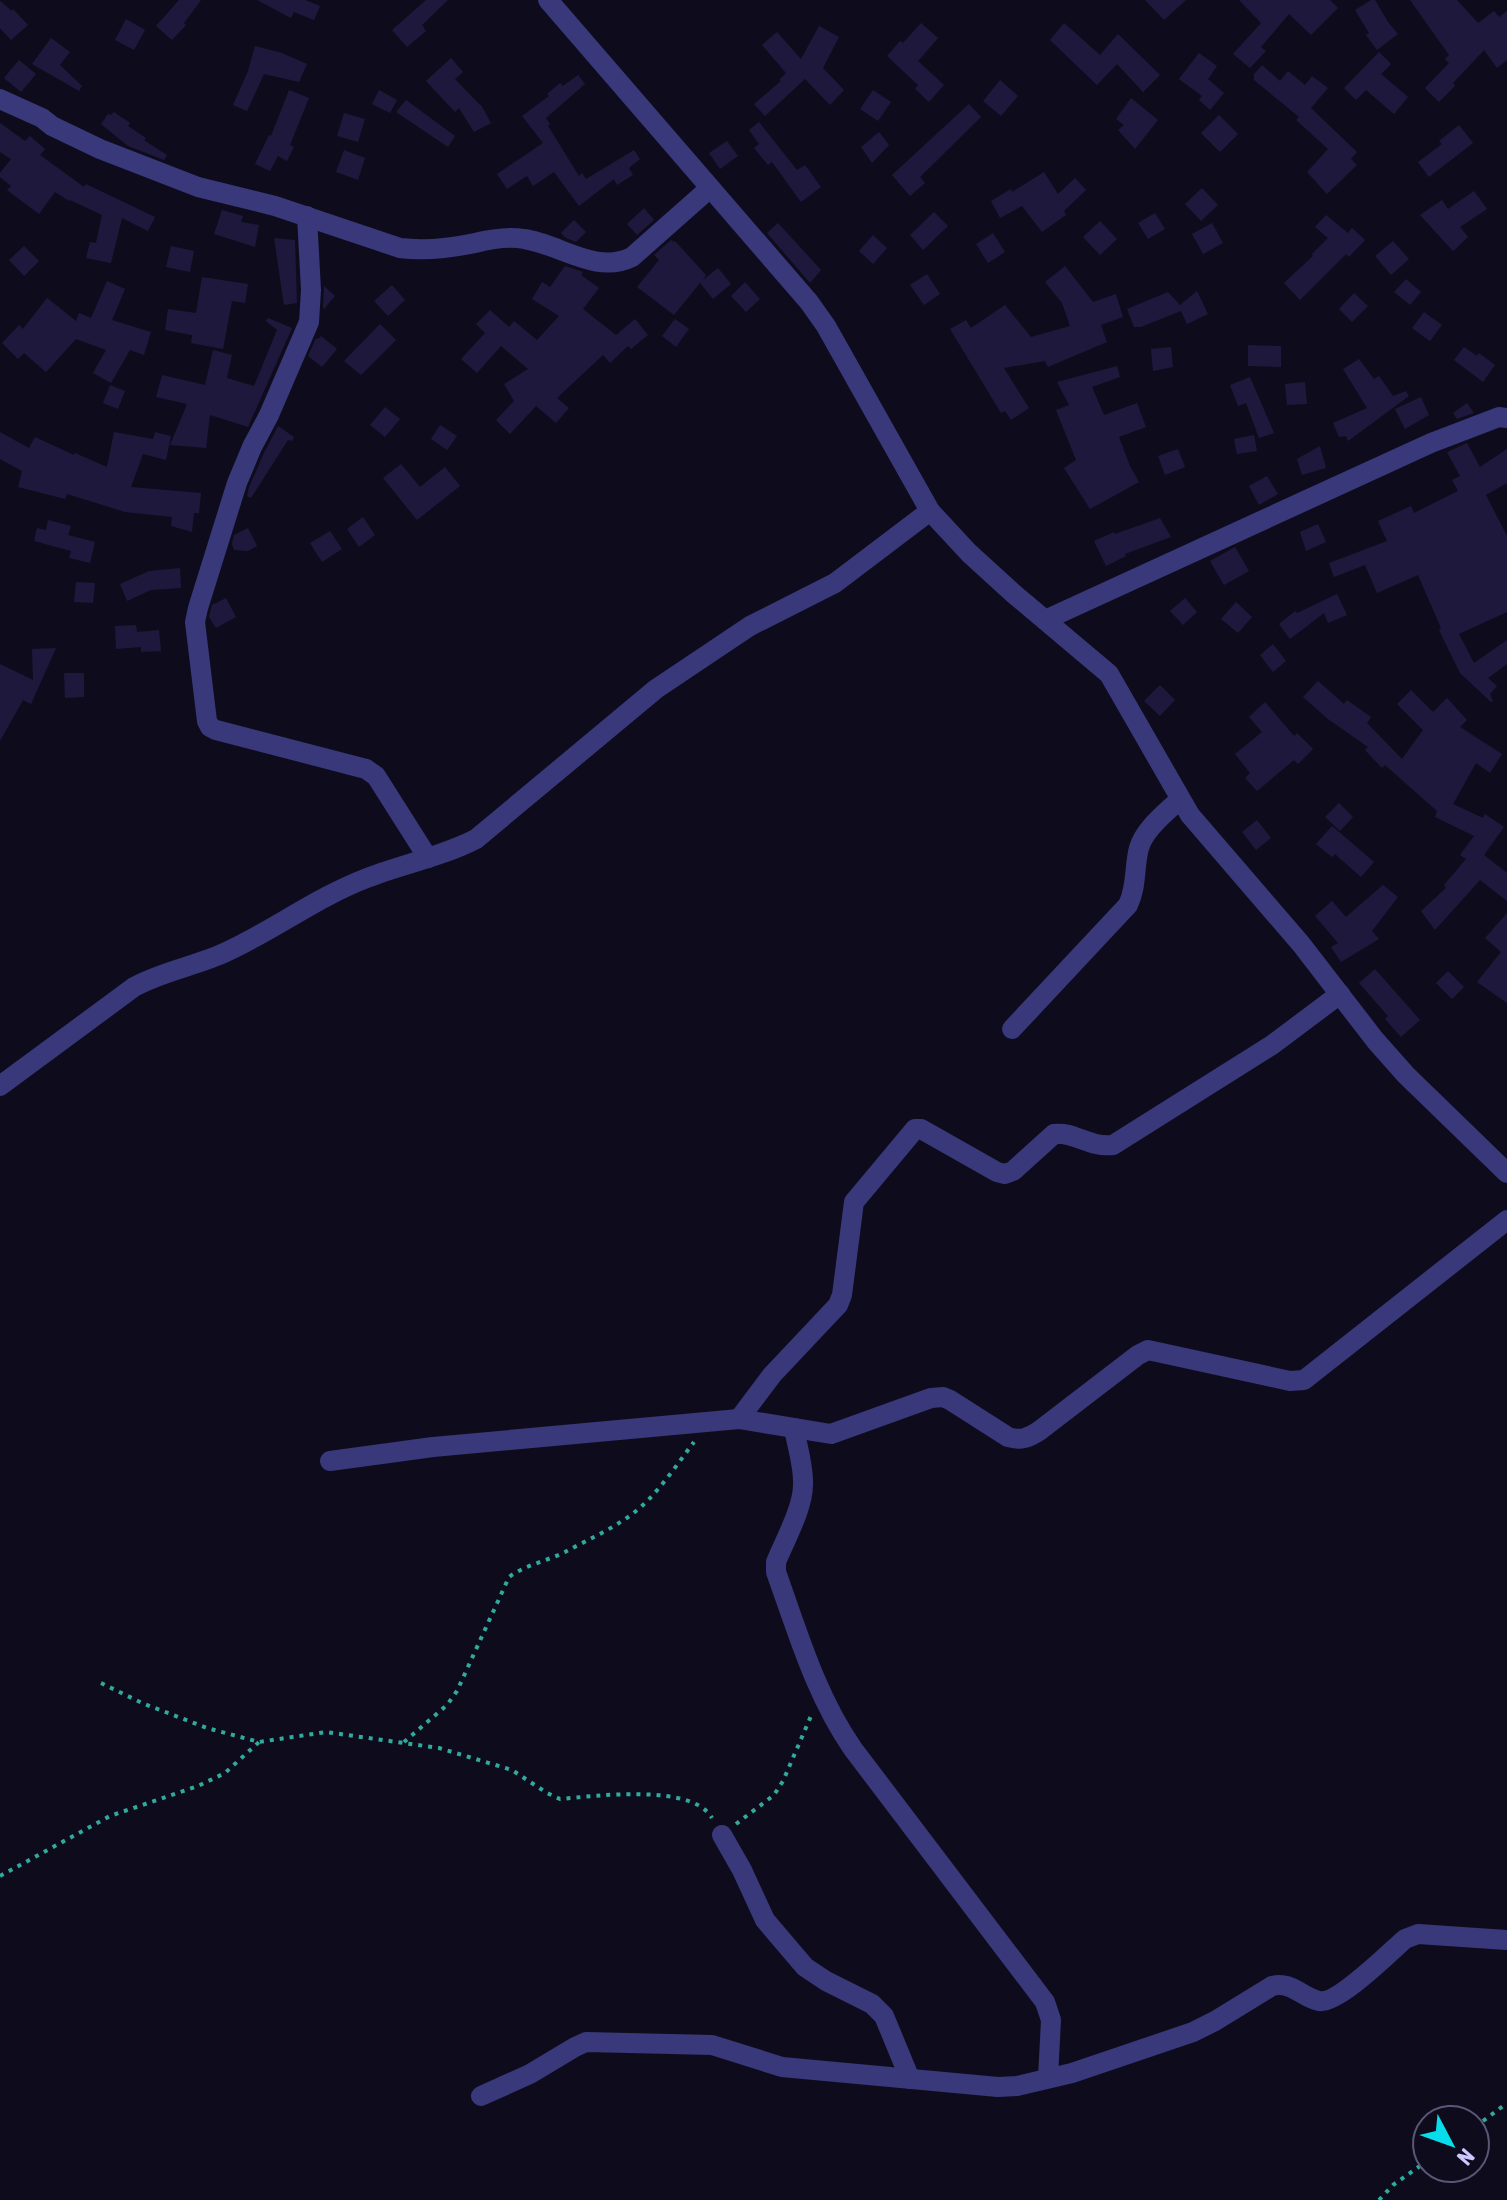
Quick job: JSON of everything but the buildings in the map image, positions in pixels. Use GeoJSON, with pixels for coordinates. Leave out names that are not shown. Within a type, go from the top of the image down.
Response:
{"type":"FeatureCollection","features":[{"type":"Feature","properties":{"kind":"street"},"geometry":{"type":"LineString","coordinates":[[548,0],[809,302],[826,326],[930,511],[969,553],[1109,674],[1197,824],[1301,944],[1406,1075],[1507,1173]]}},
{"type":"Feature","properties":{"kind":"street"},"geometry":{"type":"LineString","coordinates":[[0,99],[100,149],[198,187],[307,216],[400,248],[416,250],[518,237],[538,241],[590,262],[621,263],[632,257],[710,188]]}},
{"type":"Feature","properties":{"kind":"street"},"geometry":{"type":"LineString","coordinates":[[307,216],[311,290],[309,322],[237,483],[195,622],[207,721],[216,730],[366,769],[376,776],[428,858]]}},
{"type":"Feature","properties":{"kind":"street"},"geometry":{"type":"LineString","coordinates":[[1045,620],[1431,443],[1504,414]]}},
{"type":"Feature","properties":{"kind":"street"},"geometry":{"type":"LineString","coordinates":[[0,1086],[152,977],[224,953],[342,888],[455,850],[476,839],[656,689],[750,626],[835,583],[930,511]]}},
{"type":"Feature","properties":{"kind":"street"},"geometry":{"type":"LineString","coordinates":[[1012,1029],[1128,905],[1132,897],[1139,846],[1147,832],[1180,799]]}},
{"type":"Feature","properties":{"kind":"street"},"geometry":{"type":"LineString","coordinates":[[739,1419],[772,1375],[838,1305],[842,1295],[854,1202],[915,1129],[921,1129],[1005,1174],[1013,1171],[1054,1134],[1061,1133],[1100,1147],[1113,1145],[1272,1045],[1340,994]]}},
{"type":"Feature","properties":{"kind":"street"},"geometry":{"type":"LineString","coordinates":[[330,1461],[433,1447],[739,1419],[831,1434],[931,1398],[943,1397],[1008,1437],[1018,1440],[1028,1438],[1148,1350],[1290,1381],[1304,1380],[1507,1220]]}},
{"type":"Feature","properties":{"kind":"street"},"geometry":{"type":"LineString","coordinates":[[794,1428],[804,1488],[776,1562],[776,1572],[819,1691],[837,1727],[1045,2002],[1051,2020],[1048,2078]]}},
{"type":"Feature","properties":{"kind":"street"},"geometry":{"type":"LineString","coordinates":[[722,1835],[765,1920],[805,1967],[872,2004],[884,2016],[910,2079]]}},
{"type":"Feature","properties":{"kind":"street"},"geometry":{"type":"LineString","coordinates":[[481,2096],[530,2074],[586,2042],[712,2045],[782,2067],[998,2087],[1017,2086],[1072,2073],[1193,2032],[1272,1986],[1288,1985],[1319,2001],[1330,2000],[1345,1991],[1405,1939],[1418,1934],[1507,1940]]}},
{"type":"Feature","properties":{"kind":"path"},"geometry":{"type":"LineString","coordinates":[[404,1742],[447,1705],[457,1691],[509,1577],[607,1530],[641,1507],[710,1422]]}},
{"type":"Feature","properties":{"kind":"path"},"geometry":{"type":"LineString","coordinates":[[101,1683],[207,1728],[259,1742],[326,1732],[404,1742],[439,1748],[512,1770],[560,1799],[650,1793],[695,1802],[710,1813],[722,1835],[774,1795],[802,1742],[819,1691]]}},
{"type":"Feature","properties":{"kind":"path"},"geometry":{"type":"LineString","coordinates":[[0,1876],[110,1816],[198,1786],[225,1773],[259,1742]]}},
{"type":"Feature","properties":{"kind":"path"},"geometry":{"type":"LineString","coordinates":[[1379,2200],[1411,2172]]}}]}
